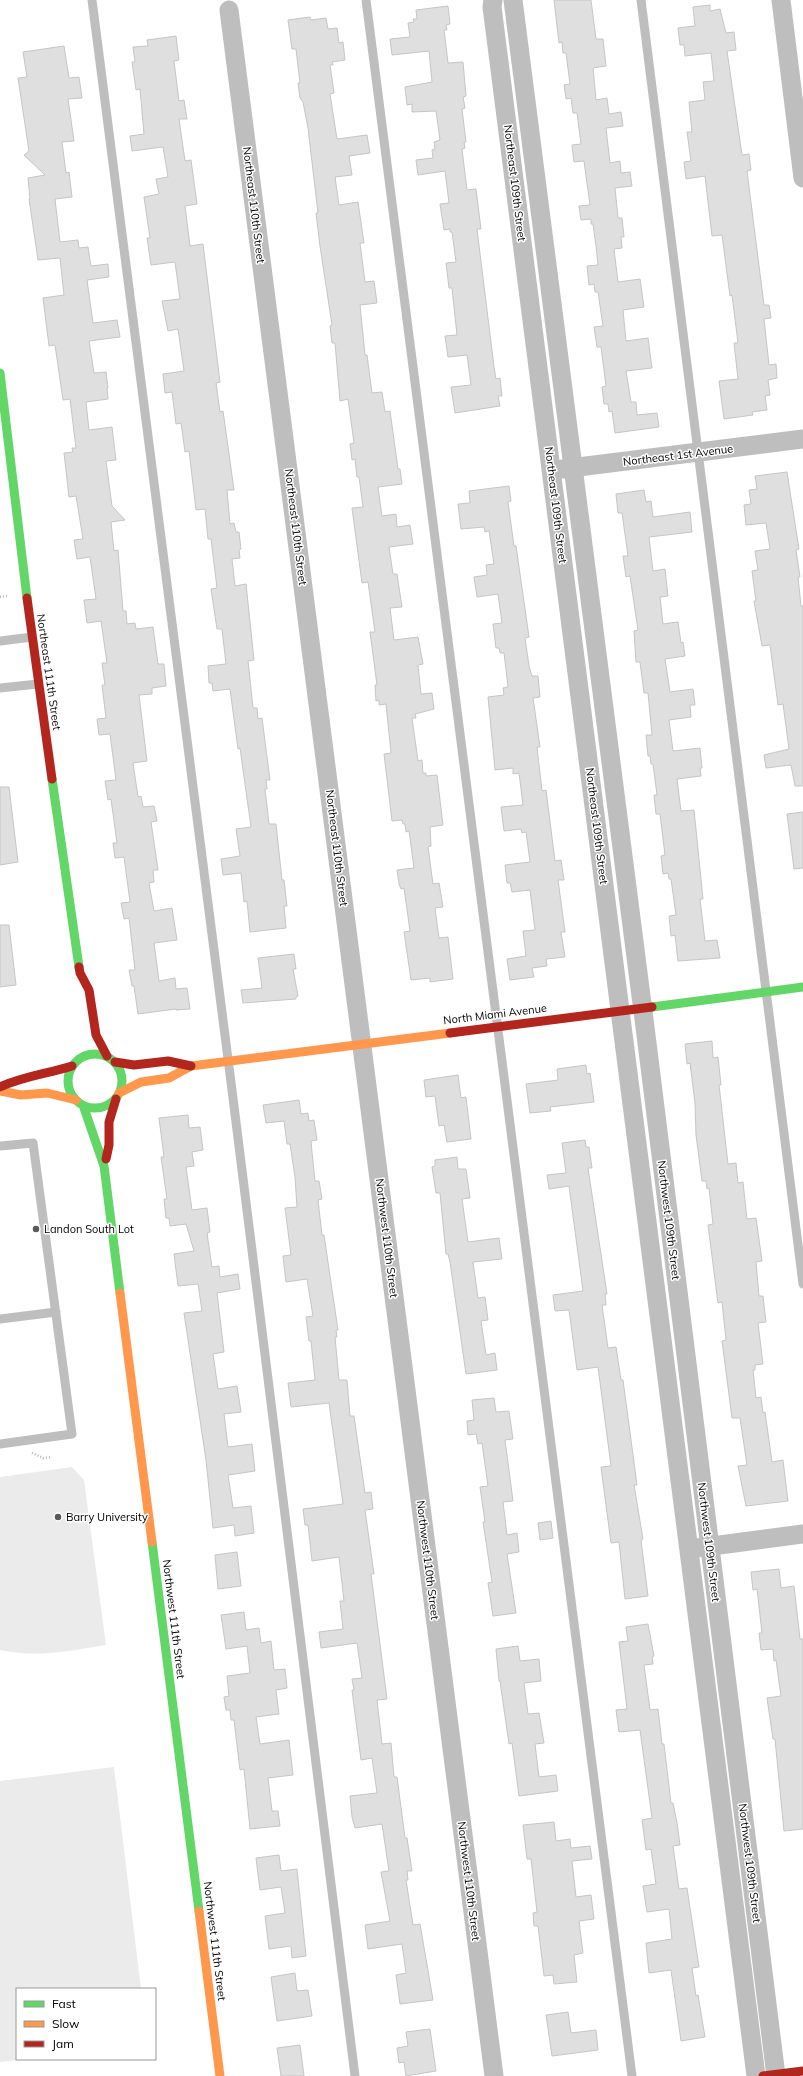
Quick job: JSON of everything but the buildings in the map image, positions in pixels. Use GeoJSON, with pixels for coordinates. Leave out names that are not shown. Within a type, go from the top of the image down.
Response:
{"type":"FeatureCollection","features":[{"type":"Feature","properties":{"kind":"street","name":"Northeast 109th Street"},"geometry":{"type":"LineString","coordinates":[[493,0],[492,7],[620,1010]]}},
{"type":"Feature","properties":{"kind":"street","name":"Northeast 109th Street"},"geometry":{"type":"LineString","coordinates":[[513,0],[642,1007]]}},
{"type":"Feature","properties":{"kind":"street"},"geometry":{"type":"LineString","coordinates":[[781,0],[803,178]]}},
{"type":"Feature","properties":{"kind":"street","name":"Northeast 110th Street"},"geometry":{"type":"LineString","coordinates":[[230,10],[362,1043]]}},
{"type":"Feature","properties":{"kind":"street"},"geometry":{"type":"LineString","coordinates":[[511,154],[533,150]]}},
{"type":"Feature","properties":{"kind":"street"},"geometry":{"type":"LineString","coordinates":[[530,305],[552,302]]}},
{"type":"Feature","properties":{"kind":"street","name":"Northeast 111th Street"},"geometry":{"type":"LineString","coordinates":[[0,373],[38,684],[80,973],[89,990],[96,1035],[106,1056]]}},
{"type":"Feature","properties":{"kind":"street","name":"Northeast 1st Avenue"},"geometry":{"type":"LineString","coordinates":[[552,470],[803,439]]}},
{"type":"Feature","properties":{"kind":"street"},"geometry":{"type":"LineString","coordinates":[[575,656],[597,653]]}},
{"type":"Feature","properties":{"kind":"street"},"geometry":{"type":"LineString","coordinates":[[593,793],[615,791]]}},
{"type":"Feature","properties":{"kind":"street","name":"Northeast 111th Street"},"geometry":{"type":"LineString","coordinates":[[77,985],[80,973]]}},
{"type":"Feature","properties":{"kind":"street","name":"North Miami Avenue"},"geometry":{"type":"LineString","coordinates":[[115,1062],[134,1065],[168,1061],[191,1066],[803,987]]}},
{"type":"Feature","properties":{"kind":"street","name":"Northwest 109th Street"},"geometry":{"type":"LineString","coordinates":[[642,1007],[753,1889],[772,2075]]}},
{"type":"Feature","properties":{"kind":"street","name":"Northwest 109th Street"},"geometry":{"type":"LineString","coordinates":[[620,1010],[756,2076]]}},
{"type":"Feature","properties":{"kind":"street","name":"Northwest 110th Street"},"geometry":{"type":"LineString","coordinates":[[362,1043],[494,2076]]}},
{"type":"Feature","properties":{"kind":"street"},"geometry":{"type":"LineString","coordinates":[[79,1058],[81,1047]]}},
{"type":"Feature","properties":{"kind":"street"},"geometry":{"type":"LineString","coordinates":[[0,1091],[20,1095],[47,1093],[97,1108],[104,1107],[117,1096],[122,1077],[115,1062],[106,1056],[92,1053],[79,1058],[72,1066],[69,1073],[68,1087],[79,1102]]}},
{"type":"Feature","properties":{"kind":"street"},"geometry":{"type":"LineString","coordinates":[[0,1087],[19,1078],[46,1074],[72,1066]]}},
{"type":"Feature","properties":{"kind":"street","name":"North Miami Avenue"},"geometry":{"type":"LineString","coordinates":[[117,1096],[141,1082],[169,1078],[191,1066]]}},
{"type":"Feature","properties":{"kind":"street","name":"Northwest 111th Street"},"geometry":{"type":"LineString","coordinates":[[104,1166],[109,1145],[109,1122],[117,1096]]}},
{"type":"Feature","properties":{"kind":"street","name":"Northwest 111th Street"},"geometry":{"type":"LineString","coordinates":[[79,1102],[93,1131],[96,1148],[104,1166],[220,2076]]}},
{"type":"Feature","properties":{"kind":"street"},"geometry":{"type":"LineString","coordinates":[[643,1188],[665,1185]]}},
{"type":"Feature","properties":{"kind":"street"},"geometry":{"type":"LineString","coordinates":[[665,1364],[687,1362]]}},
{"type":"Feature","properties":{"kind":"street"},"geometry":{"type":"LineString","coordinates":[[689,1549],[803,1534]]}},
{"type":"Feature","properties":{"kind":"street"},"geometry":{"type":"LineString","coordinates":[[712,1732],[733,1729]]}},
{"type":"Feature","properties":{"kind":"street"},"geometry":{"type":"LineString","coordinates":[[733,1892],[753,1889]]}},
{"type":"Feature","properties":{"kind":"street"},"geometry":{"type":"LineString","coordinates":[[772,2075],[803,2071]]}},
{"type":"Feature","properties":{"kind":"lane"},"geometry":{"type":"LineString","coordinates":[[92,0],[228,1061],[355,2076]]}},
{"type":"Feature","properties":{"kind":"lane"},"geometry":{"type":"LineString","coordinates":[[366,0],[632,2076]]}},
{"type":"Feature","properties":{"kind":"lane"},"geometry":{"type":"LineString","coordinates":[[641,0],[803,1284]]}},
{"type":"Feature","properties":{"kind":"lane"},"geometry":{"type":"LineString","coordinates":[[0,641],[32,637]]}},
{"type":"Feature","properties":{"kind":"lane"},"geometry":{"type":"LineString","coordinates":[[0,688],[38,684]]}},
{"type":"Feature","properties":{"kind":"lane"},"geometry":{"type":"LineString","coordinates":[[0,1146],[33,1142],[72,1434],[0,1444]]}},
{"type":"Feature","properties":{"kind":"lane"},"geometry":{"type":"LineString","coordinates":[[0,1319],[56,1312]]}},
{"type":"Feature","properties":{"kind":"shaded area"},"geometry":{"type":"Polygon","coordinates":[[[72,1467],[84,1480],[106,1645],[41,1654],[0,1650],[0,1477],[72,1467]]]}},
{"type":"Feature","properties":{"kind":"shaded area"},"geometry":{"type":"Polygon","coordinates":[[[114,1767],[141,1988],[16,1988],[16,2060],[17,2060],[0,2062],[0,1781],[114,1767]]]}},
{"type":"Feature","properties":{"kind":"traffic: fast"},"geometry":{"type":"LineString","coordinates":[[0,373],[27,598]]}},
{"type":"Feature","properties":{"kind":"traffic: fast"},"geometry":{"type":"LineString","coordinates":[[52,779],[79,967]]}},
{"type":"Feature","properties":{"kind":"traffic: fast"},"geometry":{"type":"LineString","coordinates":[[652,1007],[803,987]]}},
{"type":"Feature","properties":{"kind":"traffic: fast"},"geometry":{"type":"LineString","coordinates":[[90,1054],[100,1054],[110,1058],[118,1066],[122,1076],[122,1081],[122,1086],[118,1096],[110,1104],[100,1108],[90,1108],[80,1104],[72,1096],[68,1086],[68,1076],[72,1066],[80,1058],[90,1054]]}},
{"type":"Feature","properties":{"kind":"traffic: fast"},"geometry":{"type":"LineString","coordinates":[[83,1105],[104,1166],[120,1293]]}},
{"type":"Feature","properties":{"kind":"traffic: fast"},"geometry":{"type":"LineString","coordinates":[[152,1542],[199,1911]]}},
{"type":"Feature","properties":{"kind":"traffic: slow"},"geometry":{"type":"LineString","coordinates":[[119,1093],[141,1082],[169,1078],[191,1066],[450,1033]]}},
{"type":"Feature","properties":{"kind":"traffic: slow"},"geometry":{"type":"LineString","coordinates":[[0,1091],[21,1095],[47,1093],[76,1100]]}},
{"type":"Feature","properties":{"kind":"traffic: slow"},"geometry":{"type":"LineString","coordinates":[[120,1293],[152,1542]]}},
{"type":"Feature","properties":{"kind":"traffic: slow"},"geometry":{"type":"LineString","coordinates":[[199,1911],[220,2076]]}},
{"type":"Feature","properties":{"kind":"traffic: jam"},"geometry":{"type":"LineString","coordinates":[[27,598],[52,779]]}},
{"type":"Feature","properties":{"kind":"traffic: jam"},"geometry":{"type":"LineString","coordinates":[[79,967],[80,973],[89,990],[96,1035],[107,1056]]}},
{"type":"Feature","properties":{"kind":"traffic: jam"},"geometry":{"type":"LineString","coordinates":[[450,1033],[652,1007]]}},
{"type":"Feature","properties":{"kind":"traffic: jam"},"geometry":{"type":"LineString","coordinates":[[115,1062],[134,1065],[168,1061],[191,1066]]}},
{"type":"Feature","properties":{"kind":"traffic: jam"},"geometry":{"type":"LineString","coordinates":[[0,1087],[18,1080],[72,1066]]}},
{"type":"Feature","properties":{"kind":"traffic: jam"},"geometry":{"type":"LineString","coordinates":[[106,1159],[109,1145],[109,1122],[116,1099]]}},
{"type":"Feature","properties":{"kind":"traffic: jam"},"geometry":{"type":"LineString","coordinates":[[763,2076],[803,2071]]}},
{"type":"Feature","properties":{"kind":"place","name":"Landon South Lot"},"geometry":{"type":"Point","coordinates":[36,1229]}},
{"type":"Feature","properties":{"kind":"place","name":"Barry University"},"geometry":{"type":"Point","coordinates":[58,1517]}}]}
